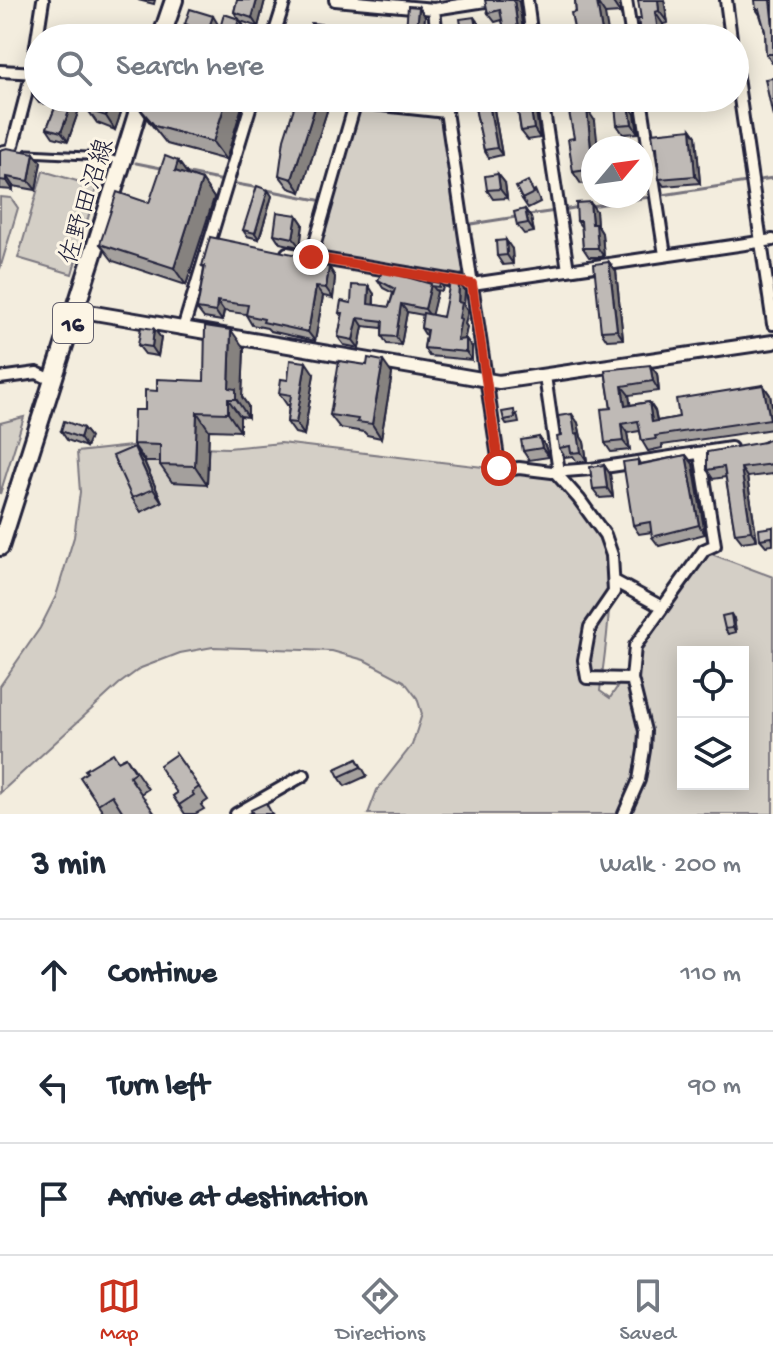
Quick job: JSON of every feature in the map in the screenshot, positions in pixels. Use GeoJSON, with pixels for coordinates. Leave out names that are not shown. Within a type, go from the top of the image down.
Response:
{"type":"FeatureCollection","features":[{"type":"Feature","properties":{"kind":"main road"},"geometry":{"type":"LineString","coordinates":[[166,24],[174,0]]}},
{"type":"Feature","properties":{"kind":"main road","name":"佐野田沼線"},"geometry":{"type":"LineString","coordinates":[[0,547],[138,112]]}},
{"type":"Feature","properties":{"kind":"street"},"geometry":{"type":"LineString","coordinates":[[40,24],[43,0]]}},
{"type":"Feature","properties":{"kind":"street"},"geometry":{"type":"LineString","coordinates":[[277,24],[285,0]]}},
{"type":"Feature","properties":{"kind":"street"},"geometry":{"type":"LineString","coordinates":[[335,0],[434,9],[492,0]]}},
{"type":"Feature","properties":{"kind":"street"},"geometry":{"type":"LineString","coordinates":[[527,0],[530,24]]}},
{"type":"Feature","properties":{"kind":"street"},"geometry":{"type":"LineString","coordinates":[[626,0],[630,24]]}},
{"type":"Feature","properties":{"kind":"street"},"geometry":{"type":"LineString","coordinates":[[726,0],[729,24]]}},
{"type":"Feature","properties":{"kind":"street"},"geometry":{"type":"LineString","coordinates":[[434,9],[436,24]]}},
{"type":"Feature","properties":{"kind":"street"},"geometry":{"type":"LineString","coordinates":[[0,71],[24,72]]}},
{"type":"Feature","properties":{"kind":"street"},"geometry":{"type":"LineString","coordinates":[[5,151],[24,102]]}},
{"type":"Feature","properties":{"kind":"street"},"geometry":{"type":"LineString","coordinates":[[183,329],[249,112]]}},
{"type":"Feature","properties":{"kind":"street"},"geometry":{"type":"LineString","coordinates":[[311,257],[353,112]]}},
{"type":"Feature","properties":{"kind":"street"},"geometry":{"type":"LineString","coordinates":[[446,112],[500,471],[519,468],[557,472],[744,446]]}},
{"type":"Feature","properties":{"kind":"street"},"geometry":{"type":"LineString","coordinates":[[544,112],[568,270]]}},
{"type":"Feature","properties":{"kind":"street"},"geometry":{"type":"LineString","coordinates":[[643,112],[665,255]]}},
{"type":"Feature","properties":{"kind":"street"},"geometry":{"type":"LineString","coordinates":[[742,112],[773,324]]}},
{"type":"Feature","properties":{"kind":"street"},"geometry":{"type":"LineString","coordinates":[[210,237],[225,240]]}},
{"type":"Feature","properties":{"kind":"street"},"geometry":{"type":"LineString","coordinates":[[282,252],[472,284],[773,240]]}},
{"type":"Feature","properties":{"kind":"street"},"geometry":{"type":"LineString","coordinates":[[77,310],[499,382],[773,342]]}},
{"type":"Feature","properties":{"kind":"street"},"geometry":{"type":"LineString","coordinates":[[0,378],[37,373],[52,380]]}},
{"type":"Feature","properties":{"kind":"street"},"geometry":{"type":"LineString","coordinates":[[545,376],[557,472],[605,535],[612,555],[614,592],[590,627],[584,660],[587,678],[632,679]]}},
{"type":"Feature","properties":{"kind":"street"},"geometry":{"type":"LineString","coordinates":[[624,814],[639,780],[645,740],[632,679],[635,646],[704,550],[715,545],[700,453]]}},
{"type":"Feature","properties":{"kind":"street"},"geometry":{"type":"LineString","coordinates":[[614,581],[662,607]]}},
{"type":"Feature","properties":{"kind":"street"},"geometry":{"type":"LineString","coordinates":[[236,814],[304,775]]}},
{"type":"Feature","properties":{"kind":"lane"},"geometry":{"type":"LineString","coordinates":[[5,151],[106,157],[122,163]]}},
{"type":"Feature","properties":{"kind":"shaded area"},"geometry":{"type":"Polygon","coordinates":[[[357,113],[436,114],[445,121],[466,271],[457,277],[322,254],[317,246],[357,113]]]}},
{"type":"Feature","properties":{"kind":"shaded area"},"geometry":{"type":"Polygon","coordinates":[[[43,171],[97,187],[72,274],[18,258],[43,171]]]}},
{"type":"Feature","properties":{"kind":"shaded area"},"geometry":{"type":"Polygon","coordinates":[[[0,197],[11,198],[18,208],[0,269],[0,197]]]}},
{"type":"Feature","properties":{"kind":"shaded area"},"geometry":{"type":"Polygon","coordinates":[[[24,417],[0,494],[0,423],[24,417]]]}},
{"type":"Feature","properties":{"kind":"shaded area"},"geometry":{"type":"Polygon","coordinates":[[[281,443],[568,477],[593,519],[606,561],[609,604],[600,691],[610,698],[706,552],[773,577],[773,814],[368,814],[377,790],[412,745],[422,714],[417,698],[404,681],[364,660],[332,651],[213,647],[180,653],[141,668],[119,684],[0,793],[0,686],[40,628],[56,596],[74,537],[80,492],[77,452],[140,445],[228,448],[281,443]]]}},
{"type":"Feature","properties":{"kind":"building"},"geometry":{"type":"Polygon","coordinates":[[[237,0],[257,0],[252,18],[234,12],[237,0]]]}},
{"type":"Feature","properties":{"kind":"building"},"geometry":{"type":"Polygon","coordinates":[[[485,0],[514,0],[517,24],[503,24],[500,10],[488,13],[485,0]]]}},
{"type":"Feature","properties":{"kind":"building"},"geometry":{"type":"Polygon","coordinates":[[[575,0],[612,0],[597,2],[601,24],[573,24],[571,13],[576,12],[575,0]]]}},
{"type":"Feature","properties":{"kind":"building"},"geometry":{"type":"Polygon","coordinates":[[[638,0],[658,0],[659,11],[655,12],[657,24],[639,24],[638,19],[641,19],[638,0]]]}},
{"type":"Feature","properties":{"kind":"building"},"geometry":{"type":"Polygon","coordinates":[[[755,0],[770,0],[773,54],[766,54],[765,31],[755,0]]]}},
{"type":"Feature","properties":{"kind":"building"},"geometry":{"type":"Polygon","coordinates":[[[408,6],[419,7],[418,24],[406,24],[408,6]]]}},
{"type":"Feature","properties":{"kind":"building"},"geometry":{"type":"Polygon","coordinates":[[[190,9],[213,16],[210,24],[185,24],[190,9]]]}},
{"type":"Feature","properties":{"kind":"building"},"geometry":{"type":"Polygon","coordinates":[[[224,14],[239,19],[238,24],[221,24],[224,14]]]}},
{"type":"Feature","properties":{"kind":"building"},"geometry":{"type":"Polygon","coordinates":[[[474,17],[475,24],[461,24],[460,19],[474,17]]]}},
{"type":"Feature","properties":{"kind":"building"},"geometry":{"type":"Polygon","coordinates":[[[773,78],[773,117],[765,79],[773,78]]]}},
{"type":"Feature","properties":{"kind":"building"},"geometry":{"type":"Polygon","coordinates":[[[53,112],[69,112],[61,132],[47,128],[53,112]]]}},
{"type":"Feature","properties":{"kind":"building"},"geometry":{"type":"Polygon","coordinates":[[[143,112],[223,112],[213,142],[155,126],[143,112]]]}},
{"type":"Feature","properties":{"kind":"building"},"geometry":{"type":"Polygon","coordinates":[[[293,112],[314,112],[292,179],[279,175],[284,139],[293,112]]]}},
{"type":"Feature","properties":{"kind":"building"},"geometry":{"type":"Polygon","coordinates":[[[476,112],[491,112],[497,148],[484,150],[476,112]]]}},
{"type":"Feature","properties":{"kind":"building"},"geometry":{"type":"Polygon","coordinates":[[[518,112],[531,112],[534,129],[521,131],[518,112]]]}},
{"type":"Feature","properties":{"kind":"building"},"geometry":{"type":"Polygon","coordinates":[[[569,112],[587,112],[590,136],[581,136],[581,171],[573,172],[568,139],[574,138],[569,112]]]}},
{"type":"Feature","properties":{"kind":"building"},"geometry":{"type":"Polygon","coordinates":[[[616,112],[630,112],[632,124],[617,125],[616,112]]]}},
{"type":"Feature","properties":{"kind":"building"},"geometry":{"type":"Polygon","coordinates":[[[691,129],[695,176],[659,179],[657,147],[654,147],[652,133],[691,129]]]}},
{"type":"Feature","properties":{"kind":"building"},"geometry":{"type":"Polygon","coordinates":[[[7,148],[34,153],[29,181],[7,177],[7,181],[0,180],[0,150],[7,148]]]}},
{"type":"Feature","properties":{"kind":"building"},"geometry":{"type":"Polygon","coordinates":[[[165,156],[178,161],[175,171],[202,180],[174,268],[100,244],[117,192],[149,203],[165,156]]]}},
{"type":"Feature","properties":{"kind":"building"},"geometry":{"type":"Polygon","coordinates":[[[498,174],[500,189],[487,190],[485,176],[498,174]]]}},
{"type":"Feature","properties":{"kind":"building"},"geometry":{"type":"Polygon","coordinates":[[[528,181],[534,193],[522,199],[516,187],[528,181]]]}},
{"type":"Feature","properties":{"kind":"building"},"geometry":{"type":"Polygon","coordinates":[[[257,186],[268,190],[255,233],[243,230],[257,186]]]}},
{"type":"Feature","properties":{"kind":"building"},"geometry":{"type":"Polygon","coordinates":[[[576,203],[581,203],[581,208],[591,208],[592,224],[596,224],[598,248],[583,248],[576,203]]]}},
{"type":"Feature","properties":{"kind":"building"},"geometry":{"type":"Polygon","coordinates":[[[525,209],[528,223],[517,225],[514,212],[525,209]]]}},
{"type":"Feature","properties":{"kind":"building"},"geometry":{"type":"Polygon","coordinates":[[[277,212],[297,215],[293,238],[274,234],[277,212]]]}},
{"type":"Feature","properties":{"kind":"building"},"geometry":{"type":"Polygon","coordinates":[[[210,237],[298,255],[297,263],[329,267],[326,288],[316,287],[308,332],[246,315],[248,305],[217,301],[216,312],[197,309],[205,266],[202,266],[210,237]]]}},
{"type":"Feature","properties":{"kind":"building"},"geometry":{"type":"Polygon","coordinates":[[[506,240],[507,255],[497,256],[496,241],[506,240]]]}},
{"type":"Feature","properties":{"kind":"building"},"geometry":{"type":"Polygon","coordinates":[[[609,262],[617,330],[601,331],[594,264],[609,262]]]}},
{"type":"Feature","properties":{"kind":"building"},"geometry":{"type":"Polygon","coordinates":[[[383,270],[431,284],[425,309],[401,304],[396,337],[382,336],[383,321],[358,318],[353,340],[338,337],[343,313],[339,313],[341,301],[351,303],[352,285],[369,286],[368,304],[389,307],[395,289],[378,280],[383,270]]]}},
{"type":"Feature","properties":{"kind":"building"},"geometry":{"type":"Polygon","coordinates":[[[428,281],[440,283],[439,287],[431,286],[428,281]]]}},
{"type":"Feature","properties":{"kind":"building"},"geometry":{"type":"Polygon","coordinates":[[[450,282],[459,283],[458,302],[462,303],[457,340],[466,339],[466,352],[424,348],[427,330],[421,328],[423,313],[443,317],[450,282]]]}},
{"type":"Feature","properties":{"kind":"building"},"geometry":{"type":"Polygon","coordinates":[[[205,326],[231,330],[229,388],[236,389],[236,399],[228,399],[228,413],[197,412],[195,466],[160,465],[160,445],[133,444],[134,410],[145,410],[145,390],[157,391],[157,379],[204,381],[205,326]]]}},
{"type":"Feature","properties":{"kind":"building"},"geometry":{"type":"Polygon","coordinates":[[[141,327],[154,329],[152,347],[138,345],[141,327]]]}},
{"type":"Feature","properties":{"kind":"building"},"geometry":{"type":"Polygon","coordinates":[[[368,358],[383,361],[372,424],[330,415],[339,361],[367,365],[368,358]]]}},
{"type":"Feature","properties":{"kind":"building"},"geometry":{"type":"Polygon","coordinates":[[[290,360],[306,362],[296,423],[287,422],[291,395],[279,393],[281,379],[288,380],[290,360]]]}},
{"type":"Feature","properties":{"kind":"building"},"geometry":{"type":"Polygon","coordinates":[[[650,365],[653,381],[622,386],[625,406],[649,402],[652,422],[679,417],[676,399],[763,385],[770,419],[655,436],[656,439],[642,441],[638,421],[621,424],[623,441],[605,443],[601,409],[611,408],[605,370],[650,365]]]}},
{"type":"Feature","properties":{"kind":"building"},"geometry":{"type":"Polygon","coordinates":[[[514,410],[515,418],[504,420],[502,412],[514,410]]]}},
{"type":"Feature","properties":{"kind":"building"},"geometry":{"type":"Polygon","coordinates":[[[572,414],[581,452],[571,453],[570,446],[559,448],[558,416],[572,414]]]}},
{"type":"Feature","properties":{"kind":"building"},"geometry":{"type":"Polygon","coordinates":[[[64,421],[83,428],[80,438],[61,431],[64,421]]]}},
{"type":"Feature","properties":{"kind":"building"},"geometry":{"type":"Polygon","coordinates":[[[539,437],[542,448],[523,451],[521,440],[539,437]]]}},
{"type":"Feature","properties":{"kind":"building"},"geometry":{"type":"Polygon","coordinates":[[[773,437],[773,464],[741,468],[751,531],[735,533],[724,467],[707,470],[707,452],[764,442],[773,437]]]}},
{"type":"Feature","properties":{"kind":"building"},"geometry":{"type":"Polygon","coordinates":[[[134,447],[153,489],[132,498],[113,456],[134,447]]]}},
{"type":"Feature","properties":{"kind":"building"},"geometry":{"type":"Polygon","coordinates":[[[686,455],[699,525],[652,537],[650,522],[633,525],[623,462],[638,460],[638,465],[686,455]]]}},
{"type":"Feature","properties":{"kind":"building"},"geometry":{"type":"Polygon","coordinates":[[[604,465],[607,488],[593,489],[590,467],[604,465]]]}},
{"type":"Feature","properties":{"kind":"building"},"geometry":{"type":"Polygon","coordinates":[[[773,527],[773,541],[772,537],[760,539],[759,529],[773,527]]]}},
{"type":"Feature","properties":{"kind":"building"},"geometry":{"type":"Polygon","coordinates":[[[731,614],[733,628],[725,629],[722,616],[731,614]]]}},
{"type":"Feature","properties":{"kind":"building"},"geometry":{"type":"Polygon","coordinates":[[[113,753],[118,761],[126,757],[135,772],[129,776],[155,814],[124,814],[112,795],[98,804],[80,777],[87,772],[85,770],[113,753]]]}},
{"type":"Feature","properties":{"kind":"building"},"geometry":{"type":"Polygon","coordinates":[[[176,754],[199,787],[192,792],[194,795],[179,805],[173,796],[177,793],[160,768],[176,754]]]}},
{"type":"Feature","properties":{"kind":"building"},"geometry":{"type":"Polygon","coordinates":[[[357,759],[361,767],[339,777],[335,769],[357,759]]]}},
{"type":"Feature","properties":{"kind":"building"},"geometry":{"type":"Polygon","coordinates":[[[266,803],[272,814],[253,814],[251,810],[266,803]]]}},
{"type":"Feature","properties":{"kind":"waterway"},"geometry":{"type":"LineString","coordinates":[[136,163],[161,168]]}},
{"type":"Feature","properties":{"kind":"waterway"},"geometry":{"type":"LineString","coordinates":[[184,173],[224,181]]}},
{"type":"Feature","properties":{"kind":"waterway"},"geometry":{"type":"LineString","coordinates":[[653,196],[773,178]]}},
{"type":"Feature","properties":{"kind":"waterway"},"geometry":{"type":"LineString","coordinates":[[231,183],[259,188]]}},
{"type":"Feature","properties":{"kind":"waterway"},"geometry":{"type":"LineString","coordinates":[[267,190],[318,200]]}},
{"type":"Feature","properties":{"kind":"waterway"},"geometry":{"type":"LineString","coordinates":[[563,210],[579,207]]}},
{"type":"Feature","properties":{"kind":"waterway"},"geometry":{"type":"LineString","coordinates":[[528,215],[556,211]]}},
{"type":"Feature","properties":{"kind":"waterway"},"geometry":{"type":"LineString","coordinates":[[471,224],[516,217]]}},
{"type":"Feature","properties":{"kind":"route"},"geometry":{"type":"LineString","coordinates":[[311,257],[472,284],[499,468]]}}]}
